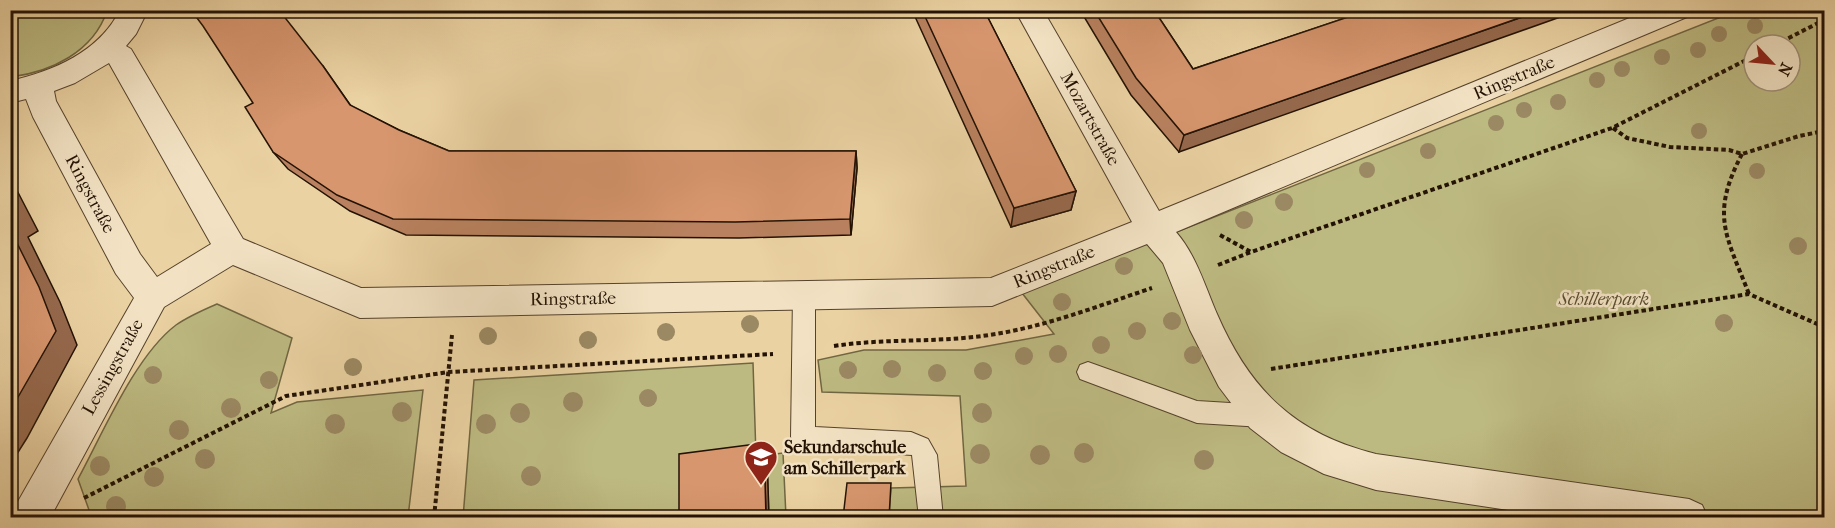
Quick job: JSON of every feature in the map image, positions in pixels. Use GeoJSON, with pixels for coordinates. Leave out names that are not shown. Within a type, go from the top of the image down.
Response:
{"type":"FeatureCollection","features":[{"type":"Feature","properties":{"kind":"street"},"geometry":{"type":"LineString","coordinates":[[25,89],[83,66],[107,48],[126,26],[134,10]]}},
{"type":"Feature","properties":{"kind":"street","name":"Mozartstraße"},"geometry":{"type":"LineString","coordinates":[[1029,10],[1152,228]]}},
{"type":"Feature","properties":{"kind":"street","name":"Ringstraße"},"geometry":{"type":"LineString","coordinates":[[231,249],[360,303],[992,292],[1677,10]]}},
{"type":"Feature","properties":{"kind":"street"},"geometry":{"type":"LineString","coordinates":[[107,48],[121,57],[231,249]]}},
{"type":"Feature","properties":{"kind":"street","name":"Ringstraße"},"geometry":{"type":"LineString","coordinates":[[25,89],[41,101],[128,264],[152,297]]}},
{"type":"Feature","properties":{"kind":"street"},"geometry":{"type":"LineString","coordinates":[[1152,228],[1176,255],[1207,330],[1232,376],[1263,416],[1294,440],[1337,462],[1376,471],[1689,518]]}},
{"type":"Feature","properties":{"kind":"street","name":"Lessingstraße"},"geometry":{"type":"LineString","coordinates":[[29,517],[152,297],[231,249]]}},
{"type":"Feature","properties":{"kind":"lane"},"geometry":{"type":"LineString","coordinates":[[804,294],[803,437],[911,443],[920,447],[926,455],[931,518]]}},
{"type":"Feature","properties":{"kind":"lane"},"geometry":{"type":"LineString","coordinates":[[1088,372],[1197,412],[1263,416]]}},
{"type":"Feature","properties":{"kind":"path"},"geometry":{"type":"LineString","coordinates":[[1799,33],[1824,20]]}},
{"type":"Feature","properties":{"kind":"path"},"geometry":{"type":"LineString","coordinates":[[29,517],[94,494],[286,396],[449,372],[802,353],[866,340],[988,336],[1026,328],[1186,277],[1251,252],[1612,128],[1742,62]]}},
{"type":"Feature","properties":{"kind":"path"},"geometry":{"type":"LineString","coordinates":[[1612,128],[1628,138],[1670,147],[1729,150],[1742,154],[1799,136],[1824,131]]}},
{"type":"Feature","properties":{"kind":"path"},"geometry":{"type":"LineString","coordinates":[[1742,154],[1728,183],[1722,211],[1733,251],[1749,294]]}},
{"type":"Feature","properties":{"kind":"path"},"geometry":{"type":"LineString","coordinates":[[1216,233],[1251,252]]}},
{"type":"Feature","properties":{"kind":"path"},"geometry":{"type":"LineString","coordinates":[[1232,376],[1749,294],[1824,327]]}},
{"type":"Feature","properties":{"kind":"path"},"geometry":{"type":"LineString","coordinates":[[434,518],[455,301]]}},
{"type":"Feature","properties":{"kind":"green space"},"geometry":{"type":"Polygon","coordinates":[[[10,11],[107,11],[92,38],[81,49],[55,65],[11,77],[10,11]]]}},
{"type":"Feature","properties":{"kind":"green space","name":"Schillerpark"},"geometry":{"type":"Polygon","coordinates":[[[1736,11],[1824,11],[1824,517],[889,517],[891,488],[966,486],[960,396],[822,392],[818,360],[864,350],[966,350],[1054,334],[1022,293],[1736,11]]]}},
{"type":"Feature","properties":{"kind":"green space"},"geometry":{"type":"Polygon","coordinates":[[[217,304],[292,338],[271,413],[297,402],[423,390],[408,517],[86,517],[89,510],[78,479],[121,396],[161,339],[176,325],[217,304]]]}},
{"type":"Feature","properties":{"kind":"green space"},"geometry":{"type":"Polygon","coordinates":[[[753,363],[756,456],[685,517],[463,518],[474,380],[753,363]]]}},
{"type":"Feature","properties":{"kind":"green space"},"geometry":{"type":"Polygon","coordinates":[[[783,453],[786,517],[769,517],[767,455],[783,453]]]}},
{"type":"Feature","properties":{"kind":"building"},"geometry":{"type":"Polygon","coordinates":[[[191,10],[279,10],[350,105],[399,130],[449,151],[856,151],[850,219],[735,222],[393,219],[337,195],[273,152],[245,107],[253,103],[191,10]]]}},
{"type":"Feature","properties":{"kind":"building"},"geometry":{"type":"Polygon","coordinates":[[[922,10],[984,10],[1076,191],[1014,208],[922,10]]]}},
{"type":"Feature","properties":{"kind":"building"},"geometry":{"type":"Polygon","coordinates":[[[1094,10],[1154,10],[1193,69],[1369,10],[1542,10],[1184,135],[1136,78],[1094,10]]]}},
{"type":"Feature","properties":{"kind":"building"},"geometry":{"type":"Polygon","coordinates":[[[10,202],[17,215],[10,219],[10,202]]]}},
{"type":"Feature","properties":{"kind":"building"},"geometry":{"type":"Polygon","coordinates":[[[10,229],[39,287],[56,331],[10,411],[10,229]]]}},
{"type":"Feature","properties":{"kind":"building","name":"Sekundarschule am Schillerpark"},"geometry":{"type":"Polygon","coordinates":[[[764,443],[766,518],[679,518],[679,454],[764,443]]]}},
{"type":"Feature","properties":{"kind":"building"},"geometry":{"type":"Polygon","coordinates":[[[847,483],[891,483],[889,518],[843,518],[847,483]]]}},
{"type":"Feature","properties":{"kind":"place","name":"Sekundarschule am Schillerpark"},"geometry":{"type":"Point","coordinates":[761,486]}}]}
